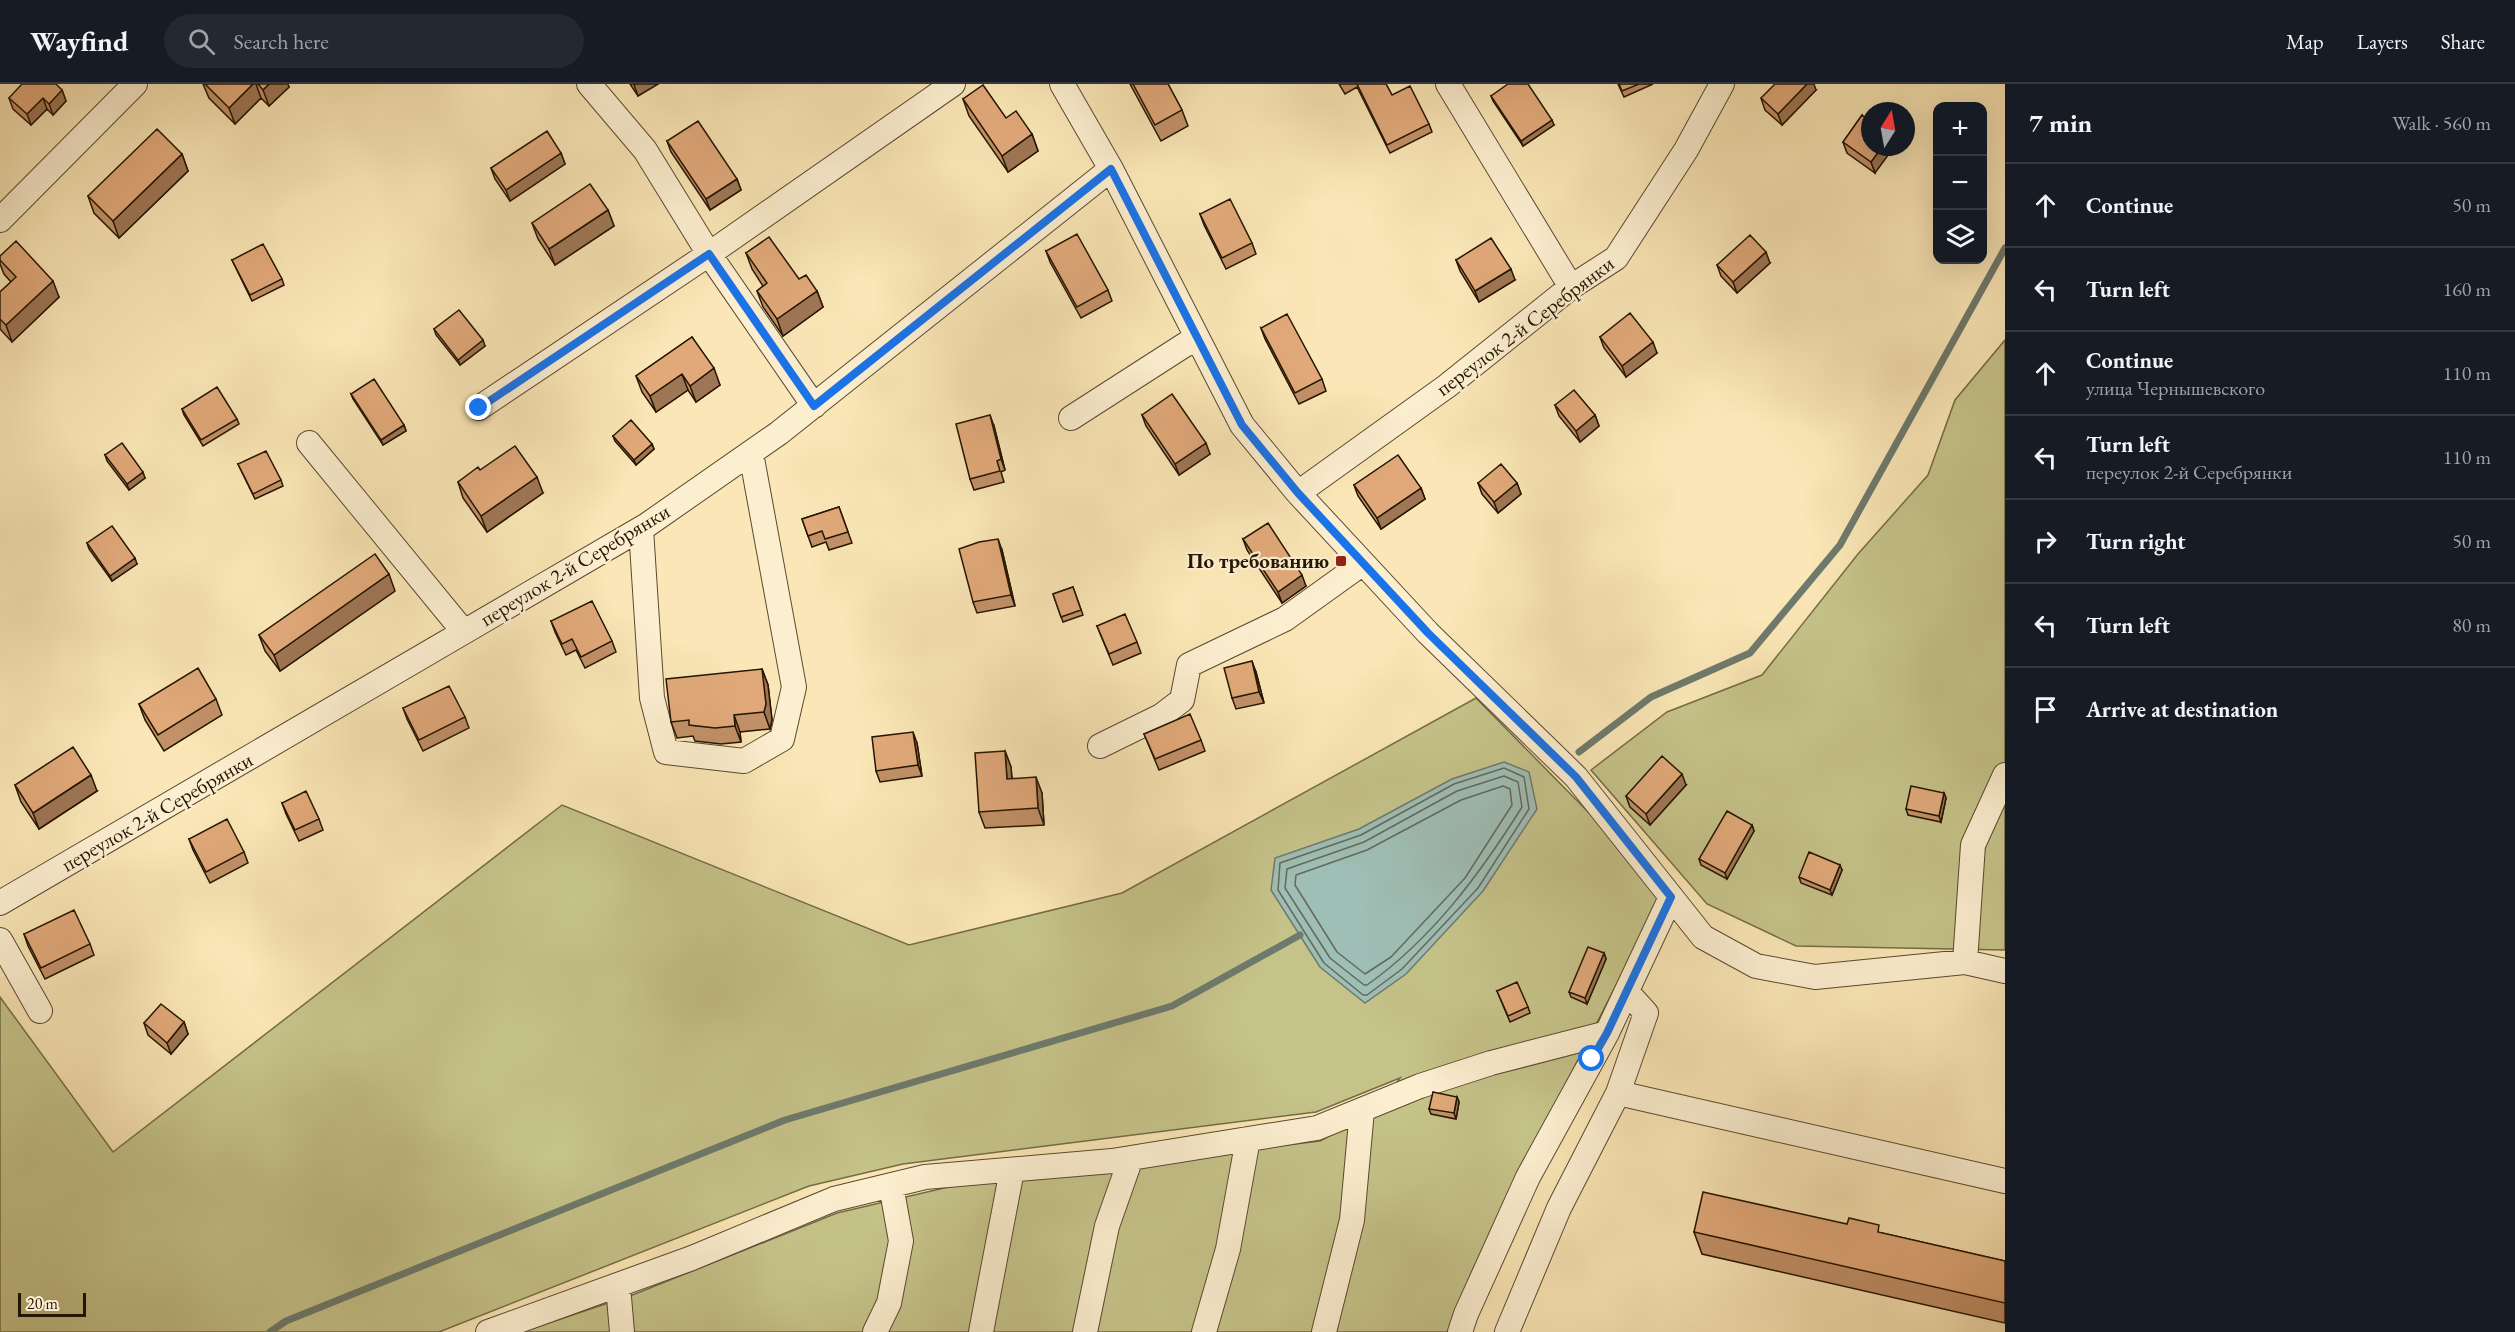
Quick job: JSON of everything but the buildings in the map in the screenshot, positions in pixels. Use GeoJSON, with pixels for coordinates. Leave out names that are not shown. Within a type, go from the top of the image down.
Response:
{"type":"FeatureCollection","features":[{"type":"Feature","properties":{"kind":"street"},"geometry":{"type":"LineString","coordinates":[[0,220],[135,84]]}},
{"type":"Feature","properties":{"kind":"street"},"geometry":{"type":"LineString","coordinates":[[589,84],[645,150],[709,254],[814,406]]}},
{"type":"Feature","properties":{"kind":"street"},"geometry":{"type":"LineString","coordinates":[[479,408],[709,254],[953,84]]}},
{"type":"Feature","properties":{"kind":"street"},"geometry":{"type":"LineString","coordinates":[[1062,84],[1111,169],[1242,425],[1298,493],[1428,633],[1576,777],[1703,937],[1756,966],[1815,978],[1965,962],[2005,971]]}},
{"type":"Feature","properties":{"kind":"street"},"geometry":{"type":"LineString","coordinates":[[1448,84],[1571,287]]}},
{"type":"Feature","properties":{"kind":"street","name":"переулок 2-й Серебрянки"},"geometry":{"type":"LineString","coordinates":[[1298,493],[1447,386],[1571,287],[1616,258],[1686,150],[1722,84]]}},
{"type":"Feature","properties":{"kind":"street","name":"переулок 2-й Серебрянки"},"geometry":{"type":"LineString","coordinates":[[0,903],[641,529],[814,406],[1111,169]]}},
{"type":"Feature","properties":{"kind":"street"},"geometry":{"type":"LineString","coordinates":[[1071,417],[1197,337]]}},
{"type":"Feature","properties":{"kind":"street"},"geometry":{"type":"LineString","coordinates":[[309,442],[464,632]]}},
{"type":"Feature","properties":{"kind":"street"},"geometry":{"type":"LineString","coordinates":[[641,529],[652,698],[666,752],[744,761],[782,739],[794,687],[751,453]]}},
{"type":"Feature","properties":{"kind":"street"},"geometry":{"type":"LineString","coordinates":[[1100,747],[1161,716],[1182,700],[1189,665],[1285,619],[1363,563]]}},
{"type":"Feature","properties":{"kind":"street"},"geometry":{"type":"LineString","coordinates":[[1965,962],[1973,845],[2005,775]]}},
{"type":"Feature","properties":{"kind":"street"},"geometry":{"type":"LineString","coordinates":[[1460,1332],[1528,1178],[1607,1033],[1671,897]]}},
{"type":"Feature","properties":{"kind":"street"},"geometry":{"type":"LineString","coordinates":[[0,940],[40,1011]]}},
{"type":"Feature","properties":{"kind":"street"},"geometry":{"type":"LineString","coordinates":[[1507,1332],[1559,1208],[1617,1093],[1646,1013],[1627,992]]}},
{"type":"Feature","properties":{"kind":"street"},"geometry":{"type":"LineString","coordinates":[[488,1332],[692,1258],[834,1199],[925,1177],[1131,1158],[1317,1128],[1420,1086],[1491,1063],[1607,1033]]}},
{"type":"Feature","properties":{"kind":"street"},"geometry":{"type":"LineString","coordinates":[[1617,1093],[2005,1181]]}},
{"type":"Feature","properties":{"kind":"street"},"geometry":{"type":"LineString","coordinates":[[1323,1332],[1352,1220],[1362,1110]]}},
{"type":"Feature","properties":{"kind":"street"},"geometry":{"type":"LineString","coordinates":[[1204,1332],[1228,1249],[1248,1139]]}},
{"type":"Feature","properties":{"kind":"street"},"geometry":{"type":"LineString","coordinates":[[1084,1332],[1107,1226],[1131,1158]]}},
{"type":"Feature","properties":{"kind":"street"},"geometry":{"type":"LineString","coordinates":[[981,1332],[1012,1170]]}},
{"type":"Feature","properties":{"kind":"street"},"geometry":{"type":"LineString","coordinates":[[875,1332],[889,1303],[901,1240],[891,1185]]}},
{"type":"Feature","properties":{"kind":"street"},"geometry":{"type":"LineString","coordinates":[[618,1286],[622,1332]]}},
{"type":"Feature","properties":{"kind":"shaded area"},"geometry":{"type":"Polygon","coordinates":[[[2005,340],[2005,950],[1796,946],[1707,904],[1591,770],[1667,712],[1762,675],[1858,554],[1928,475],[1955,400],[2005,340]]]}},
{"type":"Feature","properties":{"kind":"shaded area"},"geometry":{"type":"Polygon","coordinates":[[[1476,698],[1596,820],[1660,899],[1508,1197],[1454,1332],[522,1332],[635,1294],[837,1213],[957,1185],[1320,1141],[1377,1110],[1400,1078],[1316,1112],[903,1164],[809,1186],[439,1332],[0,1332],[0,997],[113,1152],[562,805],[909,945],[1122,893],[1476,698]]]}},
{"type":"Feature","properties":{"kind":"water"},"geometry":{"type":"Polygon","coordinates":[[[1504,762],[1529,772],[1537,809],[1483,891],[1406,974],[1365,1003],[1320,967],[1271,890],[1275,858],[1359,829],[1452,779],[1504,762]]]}},
{"type":"Feature","properties":{"kind":"waterway"},"geometry":{"type":"LineString","coordinates":[[1579,752],[1651,697],[1750,653],[1840,545],[2005,248]]}},
{"type":"Feature","properties":{"kind":"waterway"},"geometry":{"type":"LineString","coordinates":[[270,1332],[286,1321],[785,1120],[1172,1006],[1300,935]]}},
{"type":"Feature","properties":{"kind":"place","name":"По требованию"},"geometry":{"type":"Point","coordinates":[1341,561]}},
{"type":"Feature","properties":{"kind":"route"},"geometry":{"type":"LineString","coordinates":[[479,408],[709,254],[814,406],[1111,169],[1242,425],[1298,493],[1428,633],[1576,777],[1671,897],[1607,1033],[1592,1059]]}}]}
